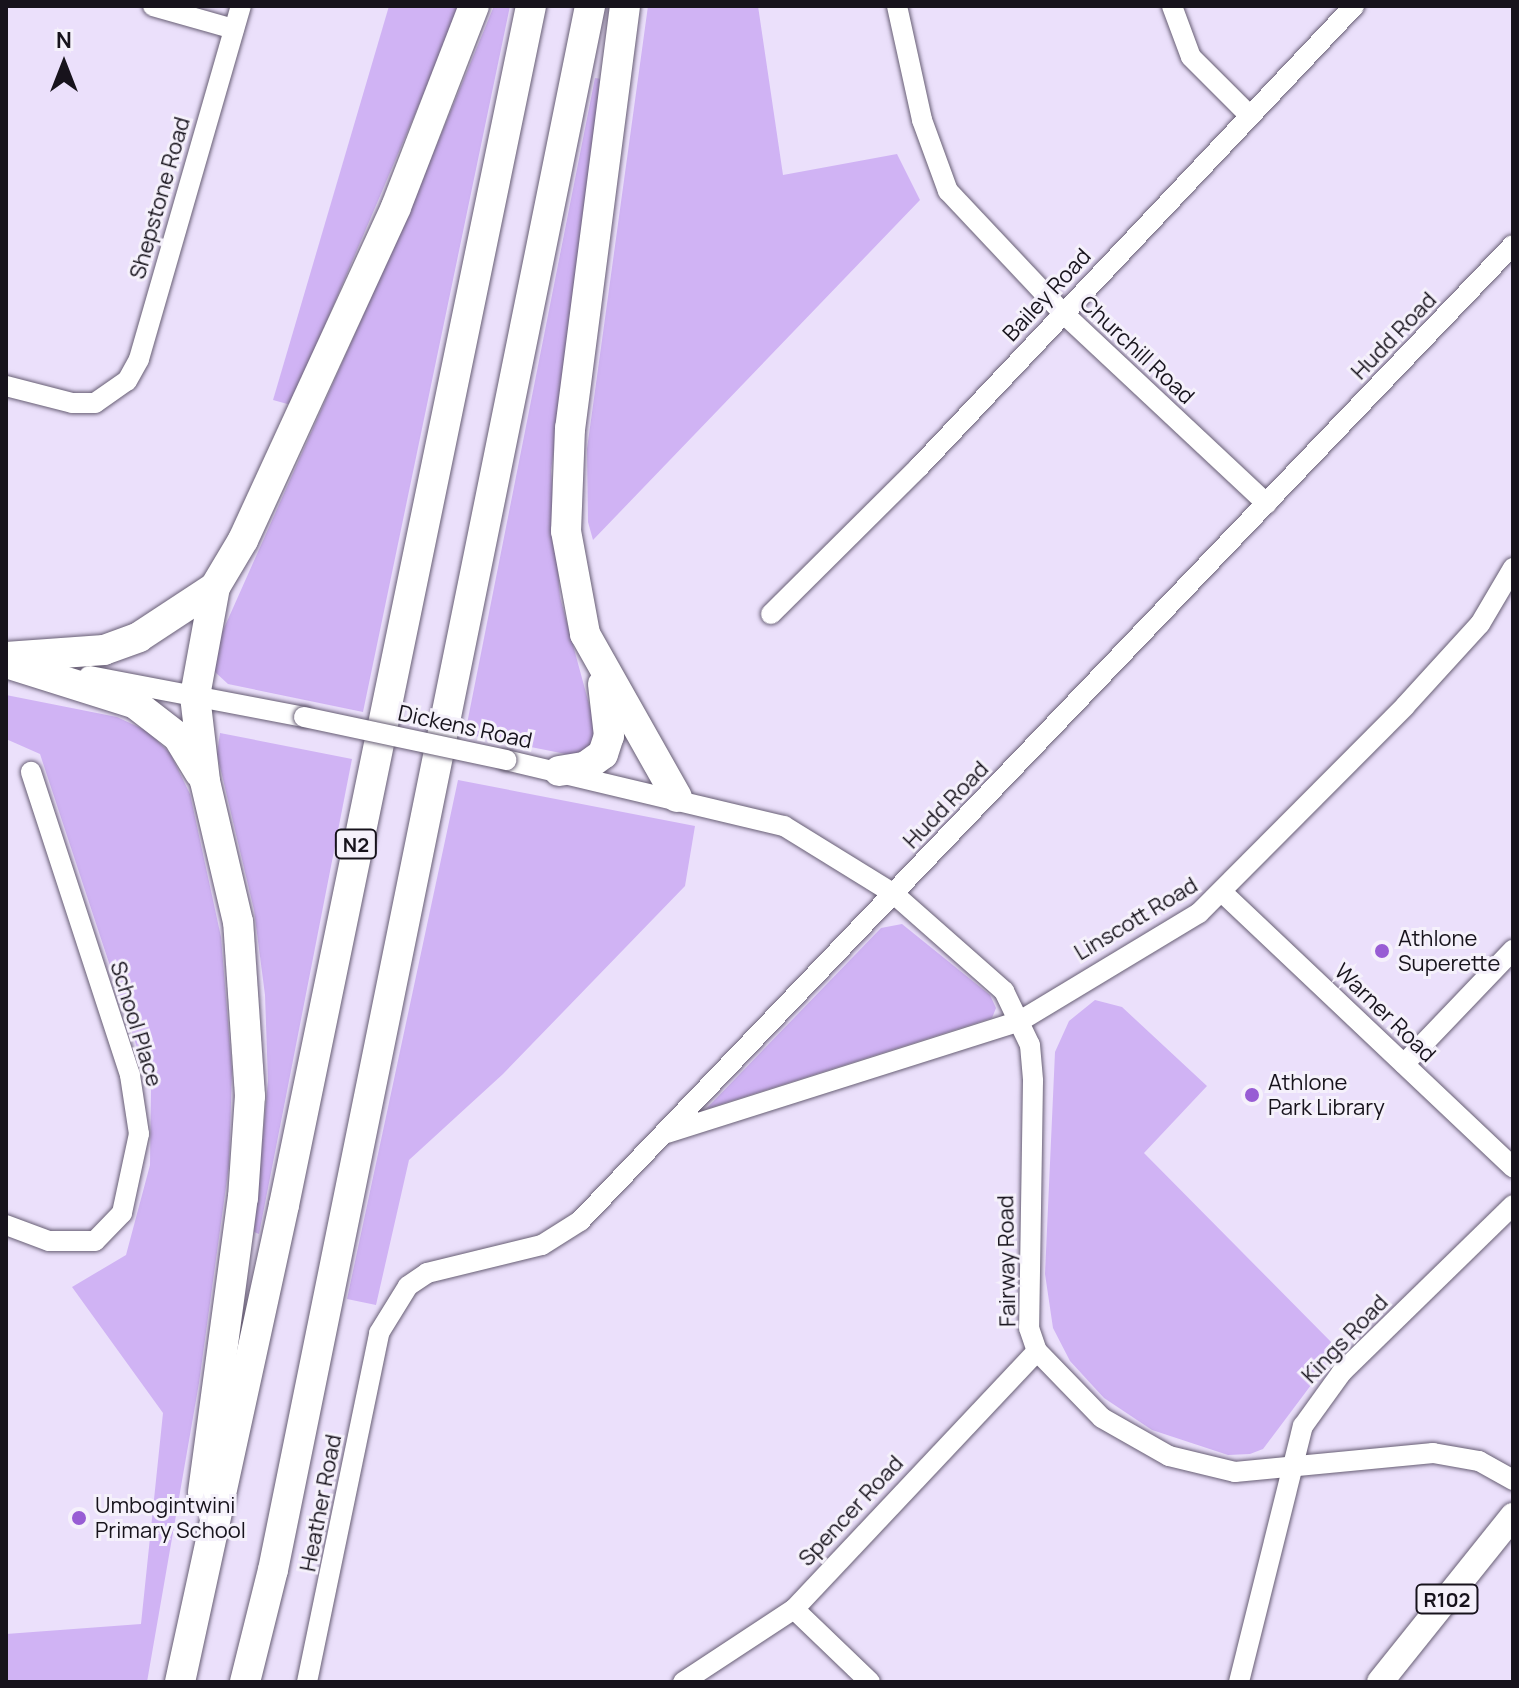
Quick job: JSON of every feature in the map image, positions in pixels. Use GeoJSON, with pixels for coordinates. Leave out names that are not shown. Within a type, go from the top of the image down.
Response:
{"type":"FeatureCollection","features":[{"type":"Feature","properties":{"kind":"highway"},"geometry":{"type":"LineString","coordinates":[[193,1621],[194,1552],[243,1198],[250,1096],[238,922],[205,781],[195,696],[215,587],[243,540],[396,207],[474,6]]}},
{"type":"Feature","properties":{"kind":"highway","name":"N2"},"geometry":{"type":"LineString","coordinates":[[180,1682],[531,6]]}},
{"type":"Feature","properties":{"kind":"highway"},"geometry":{"type":"LineString","coordinates":[[245,1682],[273,1570],[590,6]]}},
{"type":"Feature","properties":{"kind":"highway"},"geometry":{"type":"LineString","coordinates":[[625,6],[566,468],[566,531],[574,594],[601,670],[677,797]]}},
{"type":"Feature","properties":{"kind":"highway"},"geometry":{"type":"LineString","coordinates":[[6,661],[104,650],[139,637],[215,587]]}},
{"type":"Feature","properties":{"kind":"highway"},"geometry":{"type":"LineString","coordinates":[[6,661],[134,703],[178,737],[205,781]]}},
{"type":"Feature","properties":{"kind":"highway"},"geometry":{"type":"LineString","coordinates":[[559,771],[585,767],[603,754],[609,736],[601,670]]}},
{"type":"Feature","properties":{"kind":"main road","name":"R102"},"geometry":{"type":"LineString","coordinates":[[1380,1682],[1513,1516]]}},
{"type":"Feature","properties":{"kind":"street"},"geometry":{"type":"LineString","coordinates":[[153,6],[234,29]]}},
{"type":"Feature","properties":{"kind":"street","name":"Shepstone Road"},"geometry":{"type":"LineString","coordinates":[[6,386],[72,403],[95,403],[111,396],[127,381],[139,359],[241,6]]}},
{"type":"Feature","properties":{"kind":"street","name":"Churchill Road"},"geometry":{"type":"LineString","coordinates":[[897,6],[925,133],[948,191],[1063,313],[1267,504]]}},
{"type":"Feature","properties":{"kind":"street"},"geometry":{"type":"LineString","coordinates":[[1172,6],[1191,57],[1250,116]]}},
{"type":"Feature","properties":{"kind":"street","name":"Bailey Road"},"geometry":{"type":"LineString","coordinates":[[771,614],[1063,313],[1354,6]]}},
{"type":"Feature","properties":{"kind":"street","name":"Hudd Road"},"geometry":{"type":"LineString","coordinates":[[379,1333],[408,1286],[427,1273],[542,1245],[580,1221],[1513,245]]}},
{"type":"Feature","properties":{"kind":"street","name":"Linscott Road"},"geometry":{"type":"LineString","coordinates":[[664,1134],[1020,1021],[1223,893],[1480,624],[1513,568]]}},
{"type":"Feature","properties":{"kind":"street","name":"Dickens Road"},"geometry":{"type":"LineString","coordinates":[[6,661],[304,717],[677,797],[784,826],[894,894]]}},
{"type":"Feature","properties":{"kind":"street","name":"School Place"},"geometry":{"type":"LineString","coordinates":[[6,1225],[49,1241],[95,1241],[122,1213],[139,1134],[130,1075],[31,772]]}},
{"type":"Feature","properties":{"kind":"street","name":"Warner Road"},"geometry":{"type":"LineString","coordinates":[[1223,893],[1513,1167]]}},
{"type":"Feature","properties":{"kind":"street","name":"Fairway Road"},"geometry":{"type":"LineString","coordinates":[[894,894],[989,975],[1020,1021],[1030,1045],[1033,1081],[1027,1301],[1037,1351],[1102,1418],[1169,1456],[1235,1472],[1433,1453],[1479,1461],[1513,1480]]}},
{"type":"Feature","properties":{"kind":"street"},"geometry":{"type":"LineString","coordinates":[[1404,1064],[1513,950]]}},
{"type":"Feature","properties":{"kind":"street","name":"Kings Road"},"geometry":{"type":"LineString","coordinates":[[1239,1682],[1289,1468],[1316,1402],[1513,1205]]}},
{"type":"Feature","properties":{"kind":"street","name":"Heather Road"},"geometry":{"type":"LineString","coordinates":[[307,1682],[379,1333]]}},
{"type":"Feature","properties":{"kind":"street","name":"Spencer Road"},"geometry":{"type":"LineString","coordinates":[[683,1682],[794,1609],[1037,1351]]}},
{"type":"Feature","properties":{"kind":"street"},"geometry":{"type":"LineString","coordinates":[[794,1609],[870,1682]]}},
{"type":"Feature","properties":{"kind":"shaded area"},"geometry":{"type":"Polygon","coordinates":[[[389,6],[461,6],[291,405],[273,400],[389,6]]]}},
{"type":"Feature","properties":{"kind":"shaded area"},"geometry":{"type":"Polygon","coordinates":[[[494,6],[510,6],[363,712],[228,684],[214,671],[213,653],[407,217],[494,6]]]}},
{"type":"Feature","properties":{"kind":"shaded area"},"geometry":{"type":"Polygon","coordinates":[[[648,6],[758,6],[783,175],[897,154],[920,200],[593,540],[588,522],[587,449],[648,6]]]}},
{"type":"Feature","properties":{"kind":"shaded area"},"geometry":{"type":"Polygon","coordinates":[[[595,78],[601,79],[551,471],[560,597],[596,730],[590,752],[576,756],[465,734],[595,78]]]}},
{"type":"Feature","properties":{"kind":"shaded area"},"geometry":{"type":"Polygon","coordinates":[[[6,695],[117,717],[147,731],[170,753],[190,794],[221,937],[232,1071],[229,1165],[199,1383],[147,1682],[6,1682],[6,1634],[141,1624],[163,1413],[72,1287],[126,1255],[150,1165],[151,1090],[40,754],[6,739],[6,695]]]}},
{"type":"Feature","properties":{"kind":"shaded area"},"geometry":{"type":"Polygon","coordinates":[[[220,733],[352,759],[259,1234],[254,1232],[268,1081],[265,995],[254,910],[217,754],[220,733]]]}},
{"type":"Feature","properties":{"kind":"shaded area"},"geometry":{"type":"Polygon","coordinates":[[[458,780],[695,826],[685,886],[503,1074],[409,1160],[376,1305],[347,1299],[458,780]]]}},
{"type":"Feature","properties":{"kind":"shaded area"},"geometry":{"type":"Polygon","coordinates":[[[902,924],[990,995],[996,1008],[992,1018],[706,1109],[881,928],[902,924]]]}},
{"type":"Feature","properties":{"kind":"shaded area"},"geometry":{"type":"Polygon","coordinates":[[[1095,1000],[1122,1007],[1207,1086],[1144,1153],[1338,1349],[1263,1449],[1250,1454],[1228,1455],[1152,1430],[1104,1398],[1070,1361],[1053,1328],[1045,1274],[1055,1052],[1069,1021],[1095,1000]]]}},
{"type":"Feature","properties":{"kind":"place","name":"Athlone Superette"},"geometry":{"type":"Point","coordinates":[1382,951]}},
{"type":"Feature","properties":{"kind":"place","name":"Athlone Park Library"},"geometry":{"type":"Point","coordinates":[1252,1095]}},
{"type":"Feature","properties":{"kind":"place","name":"Umbogintwini Primary School"},"geometry":{"type":"Point","coordinates":[79,1518]}}]}
